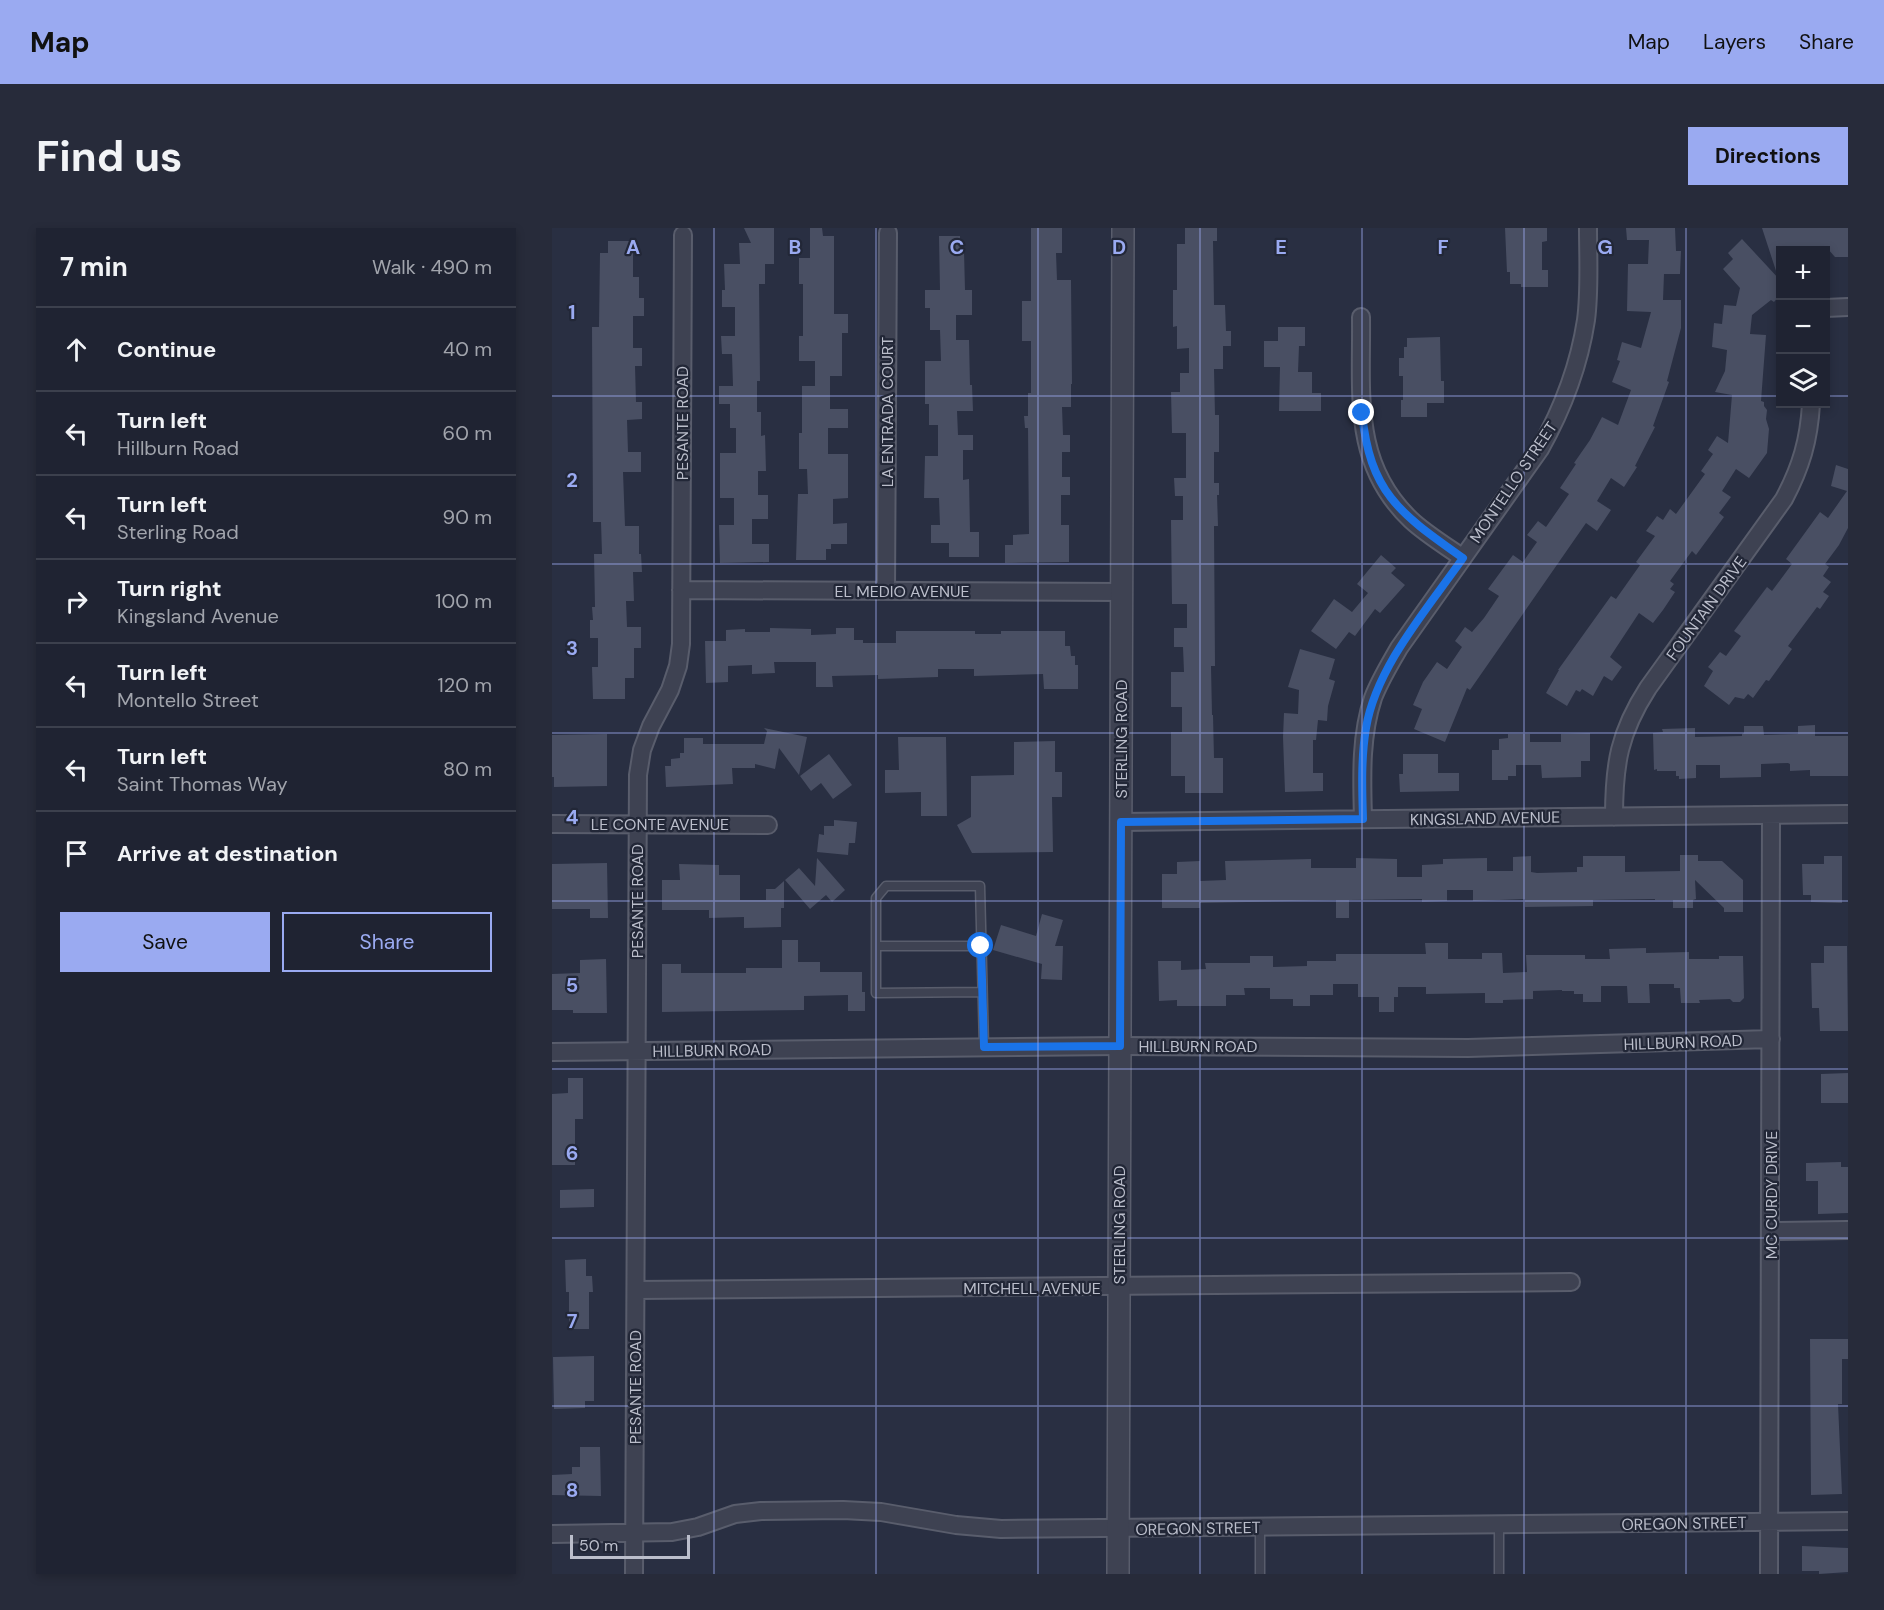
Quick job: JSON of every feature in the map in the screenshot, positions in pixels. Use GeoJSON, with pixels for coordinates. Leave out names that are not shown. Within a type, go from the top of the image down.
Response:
{"type":"FeatureCollection","features":[{"type":"Feature","properties":{"kind":"street","name":"STERLING ROAD"},"geometry":{"type":"LineString","coordinates":[[1118,1574],[1123,228]]}},
{"type":"Feature","properties":{"kind":"street","name":"MONTELLO STREET"},"geometry":{"type":"LineString","coordinates":[[1363,819],[1362,754],[1366,725],[1385,672],[1540,448],[1556,420],[1569,389],[1579,357],[1586,319],[1589,285],[1588,228]]}},
{"type":"Feature","properties":{"kind":"street","name":"LA ENTRADA COURT"},"geometry":{"type":"LineString","coordinates":[[886,591],[888,233]]}},
{"type":"Feature","properties":{"kind":"street","name":"PESANTE ROAD"},"geometry":{"type":"LineString","coordinates":[[634,1574],[638,775],[642,750],[651,726],[670,690],[678,666],[681,644],[683,235]]}},
{"type":"Feature","properties":{"kind":"street"},"geometry":{"type":"LineString","coordinates":[[1830,308],[1848,307]]}},
{"type":"Feature","properties":{"kind":"street"},"geometry":{"type":"LineString","coordinates":[[1361,317],[1362,413],[1365,438],[1380,482],[1393,501],[1412,521],[1463,558]]}},
{"type":"Feature","properties":{"kind":"street","name":"FOUNTAIN DRIVE"},"geometry":{"type":"LineString","coordinates":[[1614,817],[1614,779],[1618,754],[1638,703],[1784,500],[1797,474],[1805,450],[1811,408]]}},
{"type":"Feature","properties":{"kind":"street","name":"EL MEDIO AVENUE"},"geometry":{"type":"LineString","coordinates":[[681,590],[1122,592]]}},
{"type":"Feature","properties":{"kind":"street","name":"KINGSLAND AVENUE"},"geometry":{"type":"LineString","coordinates":[[1121,822],[1848,814]]}},
{"type":"Feature","properties":{"kind":"street","name":"MC CURDY DRIVE"},"geometry":{"type":"LineString","coordinates":[[1769,1574],[1771,815]]}},
{"type":"Feature","properties":{"kind":"street","name":"LE CONTE AVENUE"},"geometry":{"type":"LineString","coordinates":[[552,824],[768,825]]}},
{"type":"Feature","properties":{"kind":"street","name":"HILLBURN ROAD"},"geometry":{"type":"LineString","coordinates":[[552,1052],[1120,1046],[1468,1048],[1771,1039]]}},
{"type":"Feature","properties":{"kind":"street"},"geometry":{"type":"LineString","coordinates":[[1771,1231],[1848,1230]]}},
{"type":"Feature","properties":{"kind":"street","name":"MITCHELL AVENUE"},"geometry":{"type":"LineString","coordinates":[[636,1290],[1571,1282]]}},
{"type":"Feature","properties":{"kind":"street","name":"OREGON STREET"},"geometry":{"type":"LineString","coordinates":[[552,1534],[672,1532],[744,1513],[796,1510],[881,1512],[956,1525],[1001,1529],[1848,1521]]}},
{"type":"Feature","properties":{"kind":"lane"},"geometry":{"type":"LineString","coordinates":[[982,992],[876,993],[876,897],[886,886],[980,886],[984,1047]]}},
{"type":"Feature","properties":{"kind":"lane"},"geometry":{"type":"LineString","coordinates":[[876,946],[981,946]]}},
{"type":"Feature","properties":{"kind":"lane"},"geometry":{"type":"LineString","coordinates":[[1499,1524],[1499,1574]]}},
{"type":"Feature","properties":{"kind":"lane"},"geometry":{"type":"LineString","coordinates":[[1260,1527],[1260,1574]]}},
{"type":"Feature","properties":{"kind":"building"},"geometry":{"type":"Polygon","coordinates":[[[744,228],[774,228],[774,264],[765,264],[765,284],[759,284],[760,381],[757,381],[757,412],[761,412],[761,436],[765,435],[766,471],[758,471],[758,495],[768,495],[768,519],[752,519],[752,544],[769,544],[769,562],[720,563],[719,525],[734,525],[734,498],[720,498],[720,453],[736,453],[736,428],[730,428],[730,404],[719,404],[719,386],[733,386],[732,354],[722,354],[721,336],[735,336],[735,307],[722,307],[722,290],[725,290],[724,264],[740,264],[739,243],[751,243],[744,228]]]}},
{"type":"Feature","properties":{"kind":"building"},"geometry":{"type":"Polygon","coordinates":[[[810,228],[822,228],[823,236],[834,236],[834,314],[848,314],[848,333],[842,333],[842,376],[830,376],[830,409],[848,409],[848,428],[828,428],[828,454],[848,454],[848,498],[833,499],[833,524],[847,523],[847,544],[831,544],[831,549],[826,549],[826,560],[796,560],[798,494],[808,494],[807,469],[799,469],[802,386],[815,386],[815,361],[799,361],[799,336],[803,336],[803,284],[799,284],[799,258],[810,258],[810,228]]]}},
{"type":"Feature","properties":{"kind":"building"},"geometry":{"type":"Polygon","coordinates":[[[1031,228],[1062,228],[1062,253],[1056,253],[1057,280],[1071,280],[1071,407],[1062,407],[1063,435],[1070,435],[1070,452],[1062,452],[1062,477],[1070,477],[1070,495],[1061,495],[1061,525],[1069,525],[1069,562],[1005,563],[1005,545],[1013,545],[1013,535],[1029,534],[1028,428],[1025,428],[1024,416],[1028,416],[1028,393],[1031,393],[1031,341],[1022,341],[1022,301],[1031,301],[1031,228]]]}},
{"type":"Feature","properties":{"kind":"building"},"geometry":{"type":"Polygon","coordinates":[[[1185,228],[1217,228],[1217,241],[1213,241],[1214,305],[1225,305],[1226,331],[1231,331],[1231,346],[1223,346],[1223,369],[1214,369],[1215,415],[1219,415],[1219,452],[1214,452],[1214,483],[1219,483],[1219,495],[1217,495],[1218,526],[1214,526],[1215,666],[1211,666],[1212,715],[1214,758],[1223,758],[1223,793],[1185,793],[1185,776],[1171,776],[1171,732],[1182,732],[1182,707],[1171,707],[1171,672],[1184,672],[1183,647],[1174,647],[1174,628],[1187,628],[1187,604],[1172,604],[1171,520],[1183,520],[1183,496],[1175,496],[1174,478],[1186,478],[1186,433],[1172,433],[1171,392],[1180,392],[1180,373],[1189,373],[1189,348],[1177,349],[1177,326],[1173,327],[1173,290],[1177,290],[1177,244],[1185,244],[1185,228]]]}},
{"type":"Feature","properties":{"kind":"building"},"geometry":{"type":"Polygon","coordinates":[[[1505,228],[1547,228],[1547,241],[1542,242],[1542,270],[1548,270],[1548,287],[1521,287],[1521,284],[1510,284],[1510,272],[1507,272],[1505,228]]]}},
{"type":"Feature","properties":{"kind":"building"},"geometry":{"type":"Polygon","coordinates":[[[1626,228],[1675,228],[1676,251],[1681,251],[1680,274],[1664,274],[1663,300],[1681,300],[1681,328],[1667,381],[1669,382],[1653,426],[1655,427],[1635,466],[1637,467],[1624,487],[1611,478],[1597,501],[1611,510],[1597,531],[1586,523],[1470,690],[1467,688],[1445,742],[1414,729],[1422,709],[1413,705],[1423,682],[1437,662],[1447,669],[1462,647],[1455,641],[1465,627],[1472,632],[1484,618],[1499,596],[1488,589],[1513,555],[1523,562],[1537,542],[1527,535],[1538,521],[1546,527],[1569,494],[1560,488],[1602,417],[1618,425],[1631,390],[1612,382],[1620,361],[1617,360],[1622,342],[1641,348],[1651,312],[1627,311],[1628,264],[1648,264],[1649,240],[1627,240],[1626,228]]]}},
{"type":"Feature","properties":{"kind":"building"},"geometry":{"type":"Polygon","coordinates":[[[1762,228],[1848,228],[1848,257],[1835,257],[1830,251],[1830,246],[1776,246],[1776,271],[1762,228]]]}},
{"type":"Feature","properties":{"kind":"building"},"geometry":{"type":"Polygon","coordinates":[[[939,236],[960,236],[960,251],[964,251],[965,290],[972,290],[972,315],[956,315],[956,340],[969,340],[973,411],[957,411],[958,435],[973,435],[973,450],[963,450],[963,480],[969,479],[970,532],[979,532],[979,557],[949,557],[949,543],[931,543],[931,525],[940,525],[939,498],[924,498],[925,456],[938,456],[938,425],[929,425],[929,404],[925,404],[925,361],[941,361],[940,330],[930,330],[930,308],[925,308],[925,290],[940,290],[939,236]]]}},
{"type":"Feature","properties":{"kind":"building"},"geometry":{"type":"Polygon","coordinates":[[[1742,239],[1776,276],[1776,300],[1774,302],[1771,300],[1752,315],[1750,334],[1766,335],[1761,401],[1764,402],[1767,410],[1766,419],[1769,429],[1767,453],[1749,478],[1736,469],[1722,491],[1731,497],[1719,513],[1724,517],[1696,555],[1692,551],[1670,581],[1674,584],[1670,589],[1675,592],[1653,623],[1639,613],[1610,657],[1622,667],[1612,681],[1604,676],[1593,696],[1582,689],[1580,692],[1576,690],[1567,706],[1546,693],[1558,670],[1611,596],[1616,599],[1640,565],[1636,562],[1655,536],[1646,531],[1657,516],[1663,520],[1670,509],[1676,514],[1705,474],[1701,471],[1713,454],[1708,450],[1717,436],[1728,443],[1732,395],[1715,392],[1725,371],[1727,350],[1712,347],[1714,323],[1722,324],[1724,305],[1736,306],[1740,288],[1723,269],[1733,259],[1728,253],[1742,239]]]}},
{"type":"Feature","properties":{"kind":"building"},"geometry":{"type":"Polygon","coordinates":[[[608,241],[633,241],[633,277],[639,277],[639,298],[644,298],[644,316],[633,316],[633,348],[642,348],[642,366],[635,366],[636,402],[642,402],[642,419],[627,420],[628,452],[641,452],[641,472],[623,472],[625,526],[639,526],[639,554],[641,554],[642,572],[633,572],[634,601],[626,601],[627,627],[641,627],[641,648],[634,648],[634,678],[625,678],[625,699],[593,699],[592,667],[598,667],[598,638],[590,638],[590,620],[593,620],[592,607],[595,607],[594,554],[602,554],[601,522],[593,522],[592,327],[599,327],[600,253],[608,253],[608,241]]]}},
{"type":"Feature","properties":{"kind":"building"},"geometry":{"type":"Polygon","coordinates":[[[1278,327],[1305,327],[1305,346],[1299,346],[1298,372],[1312,372],[1312,393],[1321,393],[1321,411],[1279,411],[1280,367],[1264,367],[1264,341],[1278,341],[1278,327]]]}},
{"type":"Feature","properties":{"kind":"building"},"geometry":{"type":"Polygon","coordinates":[[[1440,337],[1444,403],[1427,403],[1427,417],[1401,417],[1403,376],[1399,376],[1399,358],[1404,358],[1407,338],[1440,337]]]}},
{"type":"Feature","properties":{"kind":"building"},"geometry":{"type":"Polygon","coordinates":[[[1836,465],[1848,469],[1848,528],[1825,564],[1829,567],[1823,576],[1831,582],[1823,592],[1829,596],[1820,609],[1817,607],[1788,646],[1792,649],[1769,681],[1766,680],[1753,698],[1748,694],[1744,699],[1735,697],[1729,705],[1704,686],[1713,671],[1708,667],[1720,652],[1726,656],[1741,636],[1734,631],[1767,587],[1772,591],[1792,564],[1786,559],[1820,512],[1828,518],[1847,491],[1831,486],[1836,465]]]}},
{"type":"Feature","properties":{"kind":"building"},"geometry":{"type":"Polygon","coordinates":[[[1381,555],[1396,568],[1391,573],[1405,585],[1380,613],[1375,609],[1355,636],[1349,632],[1336,649],[1311,631],[1334,599],[1352,612],[1368,593],[1357,584],[1381,555]]]}},
{"type":"Feature","properties":{"kind":"building"},"geometry":{"type":"Polygon","coordinates":[[[770,628],[811,629],[811,635],[836,634],[836,628],[854,628],[854,640],[863,640],[863,643],[896,643],[896,631],[975,631],[975,634],[1001,634],[1001,631],[1065,631],[1065,646],[1070,646],[1071,656],[1075,656],[1075,665],[1078,665],[1078,689],[1044,689],[1043,674],[974,676],[974,669],[938,669],[938,677],[878,679],[878,675],[832,676],[833,687],[816,687],[816,662],[774,662],[775,673],[752,674],[752,665],[728,666],[728,682],[706,683],[705,641],[726,641],[726,630],[745,629],[745,632],[770,632],[770,628]]]}},
{"type":"Feature","properties":{"kind":"building"},"geometry":{"type":"Polygon","coordinates":[[[1300,649],[1335,659],[1329,679],[1335,681],[1328,706],[1327,721],[1318,720],[1316,740],[1313,740],[1313,773],[1323,773],[1323,791],[1285,792],[1284,713],[1298,714],[1299,690],[1288,687],[1300,649]]]}},
{"type":"Feature","properties":{"kind":"building"},"geometry":{"type":"Polygon","coordinates":[[[1815,725],[1815,736],[1848,736],[1848,776],[1810,776],[1810,770],[1790,771],[1788,763],[1761,764],[1761,777],[1720,778],[1720,765],[1696,765],[1696,778],[1679,779],[1676,771],[1654,770],[1653,733],[1663,732],[1662,729],[1695,728],[1695,737],[1742,736],[1744,726],[1763,726],[1764,735],[1798,734],[1798,726],[1815,725]]]}},
{"type":"Feature","properties":{"kind":"building"},"geometry":{"type":"Polygon","coordinates":[[[764,728],[807,737],[799,775],[779,748],[775,769],[755,764],[755,768],[732,768],[733,784],[666,787],[665,766],[671,766],[671,759],[680,758],[680,753],[684,753],[684,738],[703,738],[703,744],[764,744],[767,731],[764,728]]]}},
{"type":"Feature","properties":{"kind":"building"},"geometry":{"type":"Polygon","coordinates":[[[1590,733],[1590,761],[1581,761],[1581,777],[1542,778],[1541,765],[1516,765],[1516,776],[1508,776],[1508,780],[1492,780],[1492,750],[1499,750],[1499,739],[1508,738],[1508,734],[1530,734],[1530,742],[1561,742],[1561,734],[1590,733]]]}},
{"type":"Feature","properties":{"kind":"building"},"geometry":{"type":"Polygon","coordinates":[[[607,734],[607,786],[554,787],[552,735],[607,734]]]}},
{"type":"Feature","properties":{"kind":"building"},"geometry":{"type":"Polygon","coordinates":[[[898,737],[946,737],[947,816],[921,816],[921,792],[885,793],[885,770],[899,770],[898,737]]]}},
{"type":"Feature","properties":{"kind":"building"},"geometry":{"type":"Polygon","coordinates":[[[1055,741],[1055,772],[1062,772],[1062,797],[1052,797],[1053,852],[972,853],[957,825],[971,817],[971,776],[1014,775],[1014,742],[1055,741]]]}},
{"type":"Feature","properties":{"kind":"building"},"geometry":{"type":"Polygon","coordinates":[[[829,754],[852,785],[833,799],[821,783],[811,791],[800,776],[829,754]]]}},
{"type":"Feature","properties":{"kind":"building"},"geometry":{"type":"Polygon","coordinates":[[[1403,754],[1438,754],[1438,773],[1459,773],[1459,791],[1400,792],[1399,774],[1403,774],[1403,754]]]}},
{"type":"Feature","properties":{"kind":"building"},"geometry":{"type":"Polygon","coordinates":[[[834,820],[857,822],[855,843],[849,843],[848,855],[817,852],[819,834],[824,835],[824,826],[834,826],[834,820]]]}},
{"type":"Feature","properties":{"kind":"building"},"geometry":{"type":"Polygon","coordinates":[[[1680,855],[1698,855],[1698,861],[1722,861],[1743,880],[1743,912],[1724,912],[1724,908],[1695,880],[1696,899],[1693,900],[1693,908],[1673,908],[1673,900],[1655,899],[1593,900],[1593,906],[1525,907],[1525,899],[1473,901],[1473,890],[1447,890],[1447,901],[1349,900],[1349,918],[1336,918],[1336,900],[1200,903],[1200,908],[1162,908],[1162,874],[1177,874],[1177,862],[1200,861],[1200,881],[1226,880],[1225,861],[1311,859],[1311,868],[1356,868],[1356,858],[1397,859],[1397,877],[1422,877],[1422,865],[1443,864],[1443,859],[1487,858],[1487,871],[1513,871],[1513,857],[1531,856],[1531,872],[1537,873],[1577,872],[1577,867],[1583,867],[1583,856],[1625,856],[1625,872],[1680,871],[1680,855]]]}},
{"type":"Feature","properties":{"kind":"building"},"geometry":{"type":"Polygon","coordinates":[[[1824,856],[1842,856],[1842,903],[1811,902],[1811,895],[1803,895],[1802,864],[1824,864],[1824,856]]]}},
{"type":"Feature","properties":{"kind":"building"},"geometry":{"type":"Polygon","coordinates":[[[817,858],[845,890],[832,902],[826,895],[810,909],[785,880],[799,868],[815,886],[817,858]]]}},
{"type":"Feature","properties":{"kind":"building"},"geometry":{"type":"Polygon","coordinates":[[[607,863],[608,918],[590,918],[590,909],[552,909],[552,864],[607,863]]]}},
{"type":"Feature","properties":{"kind":"building"},"geometry":{"type":"Polygon","coordinates":[[[679,864],[719,865],[719,875],[740,875],[740,900],[766,900],[766,889],[775,889],[784,881],[781,927],[744,928],[744,917],[709,918],[709,910],[662,910],[662,880],[680,880],[679,864]]]}},
{"type":"Feature","properties":{"kind":"building"},"geometry":{"type":"Polygon","coordinates":[[[1042,914],[1063,920],[1055,946],[1063,946],[1062,980],[1041,979],[1042,964],[993,950],[1001,925],[1036,936],[1042,914]]]}},
{"type":"Feature","properties":{"kind":"building"},"geometry":{"type":"Polygon","coordinates":[[[782,940],[798,940],[798,962],[820,962],[820,972],[862,972],[865,1011],[848,1011],[848,995],[804,996],[804,1010],[662,1012],[662,964],[681,964],[681,973],[746,973],[746,968],[782,968],[782,940]]]}},
{"type":"Feature","properties":{"kind":"building"},"geometry":{"type":"Polygon","coordinates":[[[1425,943],[1448,943],[1448,959],[1482,959],[1482,953],[1502,953],[1503,973],[1527,972],[1526,955],[1585,955],[1585,959],[1610,959],[1609,949],[1646,948],[1646,953],[1689,952],[1689,959],[1743,956],[1744,998],[1740,1002],[1733,1002],[1730,999],[1681,1003],[1680,988],[1674,988],[1674,984],[1649,984],[1650,1003],[1628,1003],[1627,986],[1601,986],[1601,1002],[1583,1002],[1583,994],[1562,990],[1533,991],[1533,999],[1485,1003],[1485,993],[1426,994],[1426,987],[1398,987],[1398,997],[1394,997],[1394,1012],[1379,1012],[1379,997],[1358,997],[1358,984],[1333,984],[1333,995],[1310,995],[1310,1006],[1293,1006],[1293,999],[1270,999],[1270,988],[1244,988],[1245,995],[1226,995],[1226,1006],[1177,1006],[1177,1000],[1159,1001],[1158,961],[1181,961],[1181,970],[1206,969],[1205,963],[1250,963],[1250,956],[1273,956],[1273,967],[1307,966],[1307,961],[1336,961],[1336,954],[1426,954],[1425,943]]]}},
{"type":"Feature","properties":{"kind":"building"},"geometry":{"type":"Polygon","coordinates":[[[1824,946],[1847,946],[1848,1031],[1820,1031],[1819,1008],[1812,1008],[1811,963],[1824,963],[1824,946]]]}},
{"type":"Feature","properties":{"kind":"building"},"geometry":{"type":"Polygon","coordinates":[[[606,959],[607,1013],[573,1013],[573,1010],[552,1010],[552,974],[580,973],[580,960],[606,959]]]}},
{"type":"Feature","properties":{"kind":"building"},"geometry":{"type":"Polygon","coordinates":[[[1848,1073],[1848,1103],[1821,1103],[1821,1074],[1848,1073]]]}},
{"type":"Feature","properties":{"kind":"building"},"geometry":{"type":"Polygon","coordinates":[[[568,1078],[583,1078],[583,1119],[575,1119],[575,1165],[552,1165],[552,1094],[568,1093],[568,1078]]]}},
{"type":"Feature","properties":{"kind":"building"},"geometry":{"type":"Polygon","coordinates":[[[1841,1162],[1841,1167],[1848,1167],[1848,1213],[1818,1214],[1818,1181],[1806,1181],[1806,1163],[1841,1162]]]}},
{"type":"Feature","properties":{"kind":"building"},"geometry":{"type":"Polygon","coordinates":[[[594,1189],[594,1207],[560,1208],[560,1190],[594,1189]]]}},
{"type":"Feature","properties":{"kind":"building"},"geometry":{"type":"Polygon","coordinates":[[[586,1259],[586,1276],[592,1276],[593,1292],[589,1292],[589,1329],[569,1329],[569,1292],[566,1292],[565,1260],[586,1259]]]}},
{"type":"Feature","properties":{"kind":"building"},"geometry":{"type":"Polygon","coordinates":[[[1810,1339],[1848,1339],[1848,1359],[1842,1359],[1842,1404],[1838,1404],[1842,1494],[1811,1495],[1810,1339]]]}},
{"type":"Feature","properties":{"kind":"building"},"geometry":{"type":"Polygon","coordinates":[[[594,1356],[594,1401],[585,1401],[585,1408],[554,1409],[553,1357],[594,1356]]]}},
{"type":"Feature","properties":{"kind":"building"},"geometry":{"type":"Polygon","coordinates":[[[580,1447],[600,1447],[601,1496],[552,1495],[552,1475],[572,1474],[572,1467],[580,1467],[580,1447]]]}},
{"type":"Feature","properties":{"kind":"building"},"geometry":{"type":"Polygon","coordinates":[[[1802,1546],[1848,1548],[1848,1572],[1819,1574],[1819,1571],[1802,1571],[1802,1546]]]}},
{"type":"Feature","properties":{"kind":"route"},"geometry":{"type":"LineString","coordinates":[[981,946],[984,1047],[1120,1046],[1121,822],[1363,819],[1362,754],[1366,725],[1374,698],[1385,672],[1400,648],[1463,558],[1412,521],[1393,501],[1380,482],[1371,460],[1362,413]]}}]}
